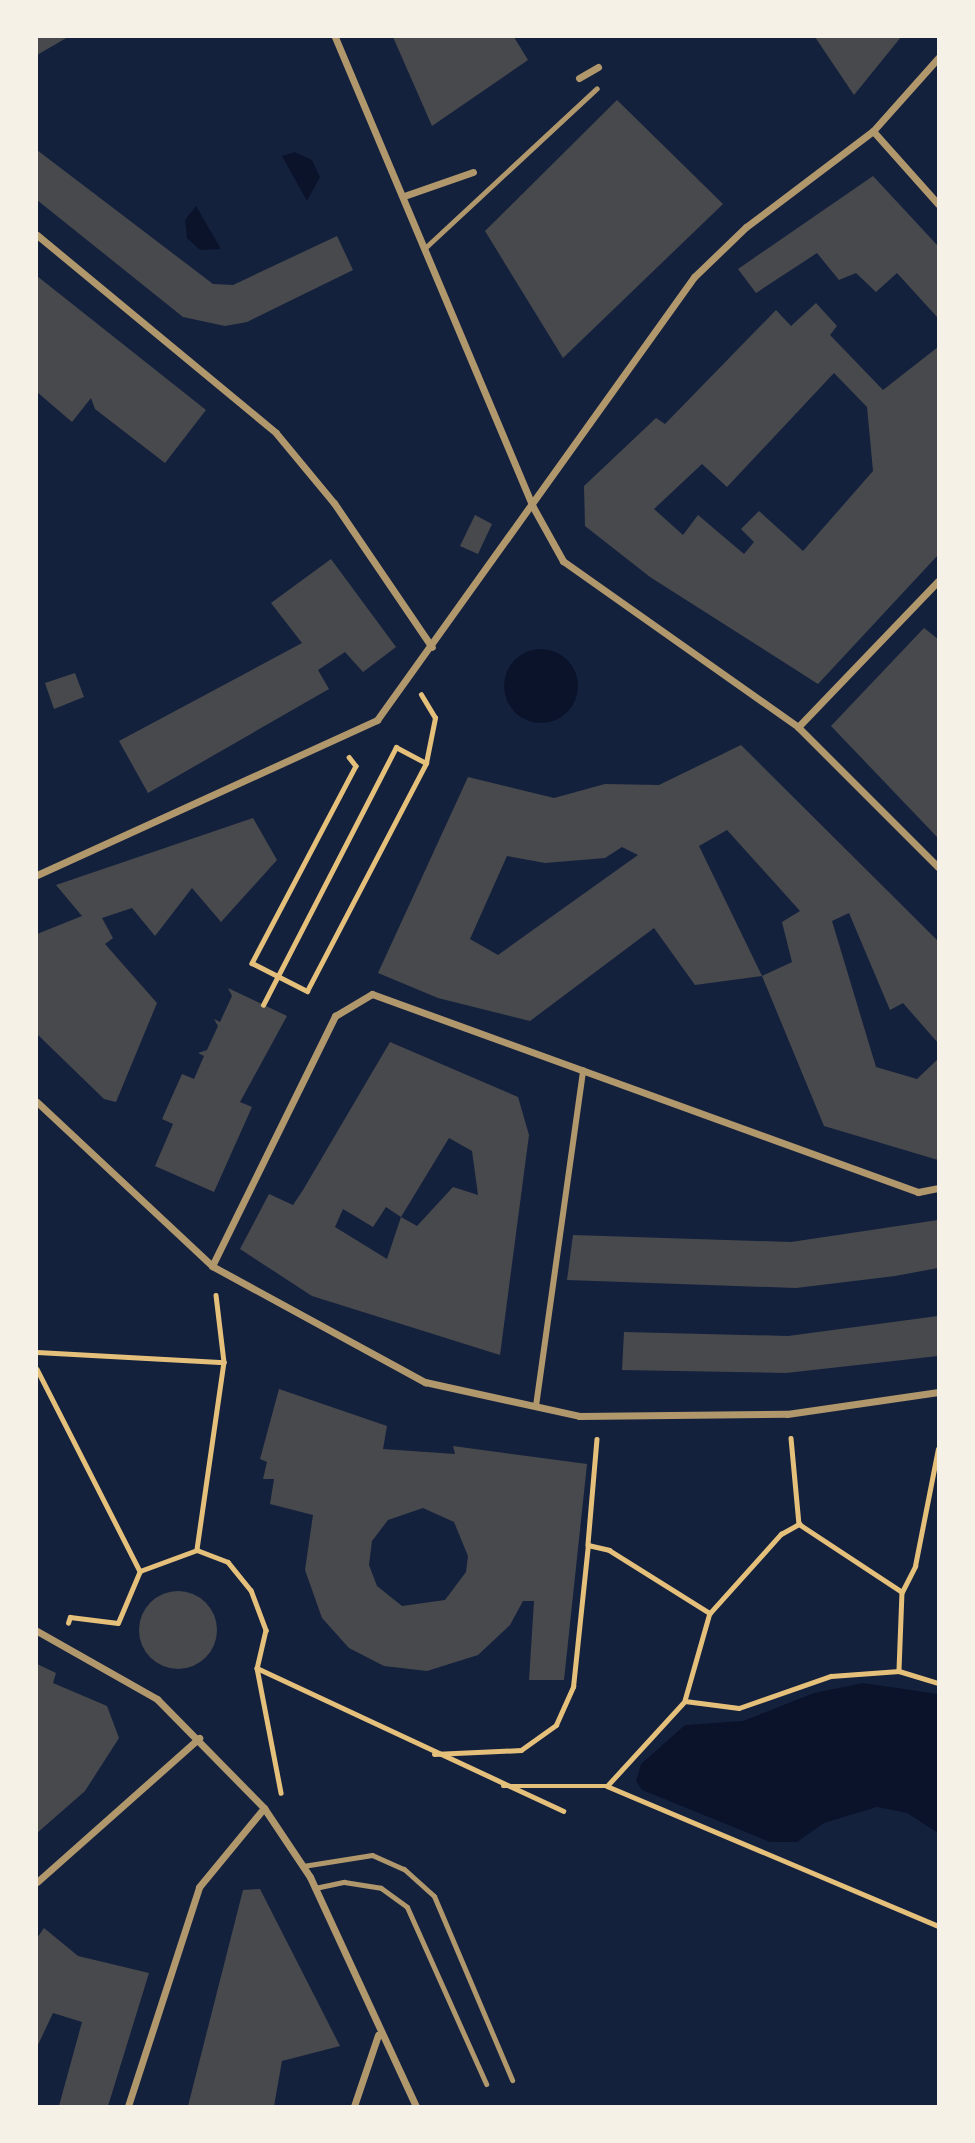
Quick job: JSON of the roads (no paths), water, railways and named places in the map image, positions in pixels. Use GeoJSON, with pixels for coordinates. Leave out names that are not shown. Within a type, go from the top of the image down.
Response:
{"type":"FeatureCollection","features":[{"type":"Feature","properties":{"kind":"street"},"geometry":{"type":"LineString","coordinates":[[335,37],[426,247],[533,507],[563,561],[798,727],[938,867]]}},
{"type":"Feature","properties":{"kind":"street"},"geometry":{"type":"LineString","coordinates":[[37,875],[337,742],[377,720],[407,684],[694,277],[746,227],[873,131],[938,58]]}},
{"type":"Feature","properties":{"kind":"street"},"geometry":{"type":"LineString","coordinates":[[579,78],[598,67]]}},
{"type":"Feature","properties":{"kind":"street"},"geometry":{"type":"LineString","coordinates":[[873,131],[938,204]]}},
{"type":"Feature","properties":{"kind":"street"},"geometry":{"type":"LineString","coordinates":[[404,196],[473,172]]}},
{"type":"Feature","properties":{"kind":"street"},"geometry":{"type":"LineString","coordinates":[[37,235],[276,433],[334,503],[432,647]]}},
{"type":"Feature","properties":{"kind":"street"},"geometry":{"type":"LineString","coordinates":[[798,727],[938,581]]}},
{"type":"Feature","properties":{"kind":"street"},"geometry":{"type":"LineString","coordinates":[[212,1266],[335,1016],[372,994],[918,1192],[938,1188]]}},
{"type":"Feature","properties":{"kind":"street"},"geometry":{"type":"LineString","coordinates":[[536,1406],[583,1070]]}},
{"type":"Feature","properties":{"kind":"street"},"geometry":{"type":"LineString","coordinates":[[37,1101],[212,1266],[425,1382],[536,1406],[599,1416],[787,1413],[938,1392]]}},
{"type":"Feature","properties":{"kind":"street"},"geometry":{"type":"LineString","coordinates":[[37,1631],[157,1699],[199,1738],[264,1808],[315,1888],[378,2035],[416,2106]]}},
{"type":"Feature","properties":{"kind":"street"},"geometry":{"type":"LineString","coordinates":[[37,1882],[199,1738]]}},
{"type":"Feature","properties":{"kind":"street"},"geometry":{"type":"LineString","coordinates":[[128,2106],[199,1887],[264,1808]]}},
{"type":"Feature","properties":{"kind":"street"},"geometry":{"type":"LineString","coordinates":[[355,2106],[378,2035]]}},
{"type":"Feature","properties":{"kind":"lane"},"geometry":{"type":"LineString","coordinates":[[426,247],[597,88]]}},
{"type":"Feature","properties":{"kind":"lane"},"geometry":{"type":"LineString","coordinates":[[303,1866],[372,1855],[404,1869],[435,1896],[512,2080]]}},
{"type":"Feature","properties":{"kind":"lane"},"geometry":{"type":"LineString","coordinates":[[315,1888],[344,1882],[381,1888],[407,1907],[486,2084]]}},
{"type":"Feature","properties":{"kind":"water"},"geometry":{"type":"Polygon","coordinates":[[[295,152],[312,160],[320,177],[307,201],[282,156],[295,152]]]}},
{"type":"Feature","properties":{"kind":"water"},"geometry":{"type":"Polygon","coordinates":[[[196,206],[221,249],[200,250],[187,238],[185,220],[196,206]]]}},
{"type":"Feature","properties":{"kind":"water"},"geometry":{"type":"Polygon","coordinates":[[[541,649],[562,655],[572,665],[578,686],[572,707],[562,717],[541,723],[520,717],[510,707],[504,686],[510,665],[520,655],[541,649]]]}},
{"type":"Feature","properties":{"kind":"water"},"geometry":{"type":"Polygon","coordinates":[[[863,1683],[938,1694],[938,1833],[907,1813],[877,1807],[824,1823],[797,1842],[770,1842],[642,1790],[636,1781],[641,1764],[685,1725],[743,1721],[814,1693],[863,1683]]]}}]}
